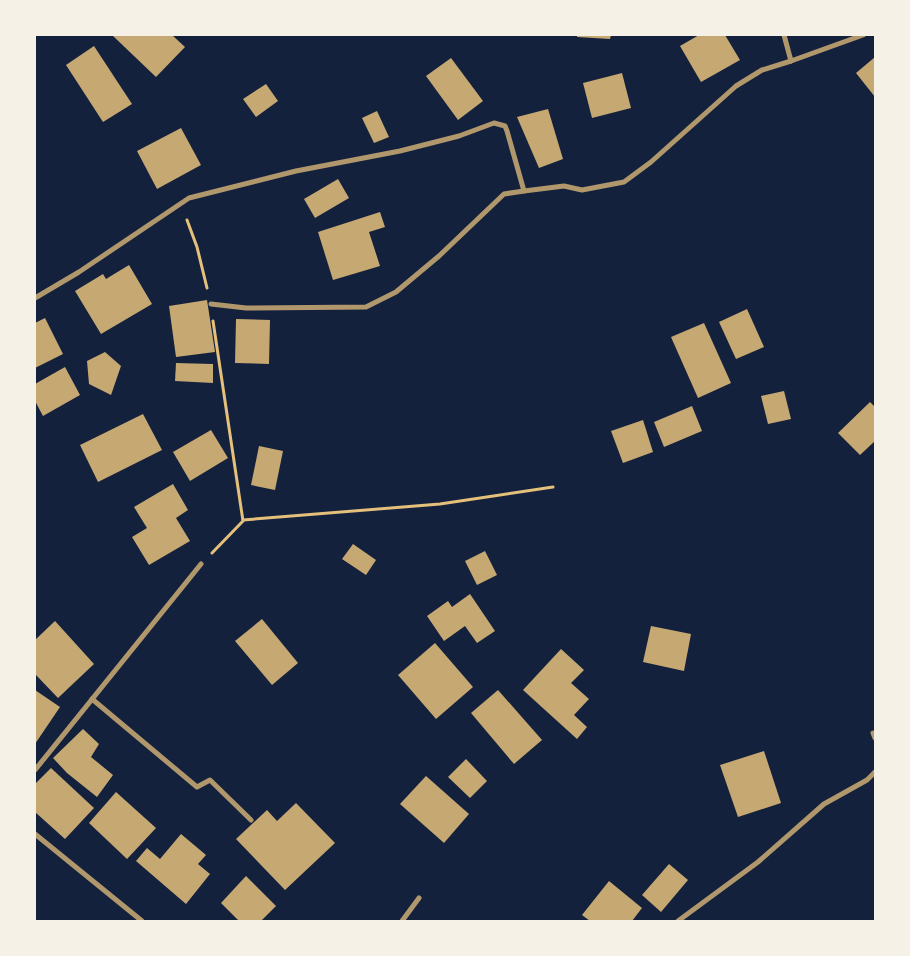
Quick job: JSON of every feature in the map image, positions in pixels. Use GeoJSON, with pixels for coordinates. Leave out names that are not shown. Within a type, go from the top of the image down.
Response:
{"type":"FeatureCollection","features":[{"type":"Feature","properties":{"kind":"street"},"geometry":{"type":"LineString","coordinates":[[784,35],[791,61]]}},
{"type":"Feature","properties":{"kind":"street"},"geometry":{"type":"LineString","coordinates":[[211,304],[246,308],[366,307],[396,292],[439,256],[504,194],[564,186],[582,190],[624,182],[652,162],[736,86],[762,70],[863,35]]}},
{"type":"Feature","properties":{"kind":"street"},"geometry":{"type":"LineString","coordinates":[[35,298],[79,272],[189,198],[288,174],[425,145],[459,136],[494,123],[505,126],[508,131],[524,191]]}},
{"type":"Feature","properties":{"kind":"street"},"geometry":{"type":"LineString","coordinates":[[35,770],[201,564]]}},
{"type":"Feature","properties":{"kind":"street"},"geometry":{"type":"LineString","coordinates":[[92,700],[197,787],[210,780],[251,820]]}},
{"type":"Feature","properties":{"kind":"street"},"geometry":{"type":"LineString","coordinates":[[678,921],[758,862],[824,804],[867,780],[875,772]]}},
{"type":"Feature","properties":{"kind":"street"},"geometry":{"type":"LineString","coordinates":[[35,834],[142,921]]}},
{"type":"Feature","properties":{"kind":"street"},"geometry":{"type":"LineString","coordinates":[[402,921],[419,898]]}},
{"type":"Feature","properties":{"kind":"path"},"geometry":{"type":"LineString","coordinates":[[179,204],[197,247],[211,304],[243,520]]}},
{"type":"Feature","properties":{"kind":"path"},"geometry":{"type":"LineString","coordinates":[[201,564],[243,520],[440,504],[553,487]]}},
{"type":"Feature","properties":{"kind":"building"},"geometry":{"type":"Polygon","coordinates":[[[112,35],[172,35],[185,47],[156,77],[112,35]]]}},
{"type":"Feature","properties":{"kind":"building"},"geometry":{"type":"Polygon","coordinates":[[[577,35],[611,35],[610,39],[577,37],[577,35]]]}},
{"type":"Feature","properties":{"kind":"building"},"geometry":{"type":"Polygon","coordinates":[[[699,35],[725,35],[740,60],[701,82],[680,46],[699,35]]]}},
{"type":"Feature","properties":{"kind":"building"},"geometry":{"type":"Polygon","coordinates":[[[94,46],[132,104],[103,122],[66,65],[94,46]]]}},
{"type":"Feature","properties":{"kind":"building"},"geometry":{"type":"Polygon","coordinates":[[[875,57],[875,97],[856,73],[875,57]]]}},
{"type":"Feature","properties":{"kind":"building"},"geometry":{"type":"Polygon","coordinates":[[[451,58],[483,101],[458,120],[426,76],[451,58]]]}},
{"type":"Feature","properties":{"kind":"building"},"geometry":{"type":"Polygon","coordinates":[[[622,73],[631,108],[592,118],[583,83],[622,73]]]}},
{"type":"Feature","properties":{"kind":"building"},"geometry":{"type":"Polygon","coordinates":[[[266,84],[278,101],[256,117],[243,99],[266,84]]]}},
{"type":"Feature","properties":{"kind":"building"},"geometry":{"type":"Polygon","coordinates":[[[548,109],[563,159],[539,168],[517,117],[548,109]]]}},
{"type":"Feature","properties":{"kind":"building"},"geometry":{"type":"Polygon","coordinates":[[[377,111],[389,137],[374,143],[362,118],[377,111]]]}},
{"type":"Feature","properties":{"kind":"building"},"geometry":{"type":"Polygon","coordinates":[[[181,128],[201,165],[157,189],[137,151],[181,128]]]}},
{"type":"Feature","properties":{"kind":"building"},"geometry":{"type":"Polygon","coordinates":[[[338,179],[349,198],[315,218],[304,199],[338,179]]]}},
{"type":"Feature","properties":{"kind":"building"},"geometry":{"type":"Polygon","coordinates":[[[380,212],[385,227],[369,232],[380,266],[333,280],[318,232],[380,212]]]}},
{"type":"Feature","properties":{"kind":"building"},"geometry":{"type":"Polygon","coordinates":[[[129,265],[152,304],[101,334],[75,291],[103,274],[106,279],[129,265]]]}},
{"type":"Feature","properties":{"kind":"building"},"geometry":{"type":"Polygon","coordinates":[[[207,300],[215,352],[176,357],[169,306],[207,300]]]}},
{"type":"Feature","properties":{"kind":"building"},"geometry":{"type":"Polygon","coordinates":[[[747,309],[764,347],[736,359],[719,322],[747,309]]]}},
{"type":"Feature","properties":{"kind":"building"},"geometry":{"type":"Polygon","coordinates":[[[45,318],[63,354],[35,368],[35,323],[45,318]]]}},
{"type":"Feature","properties":{"kind":"building"},"geometry":{"type":"Polygon","coordinates":[[[236,319],[270,320],[269,364],[235,363],[236,319]]]}},
{"type":"Feature","properties":{"kind":"building"},"geometry":{"type":"Polygon","coordinates":[[[704,323],[731,383],[698,398],[671,337],[704,323]]]}},
{"type":"Feature","properties":{"kind":"building"},"geometry":{"type":"Polygon","coordinates":[[[105,352],[121,366],[111,395],[89,384],[87,361],[105,352]]]}},
{"type":"Feature","properties":{"kind":"building"},"geometry":{"type":"Polygon","coordinates":[[[176,363],[213,364],[213,383],[175,381],[176,363]]]}},
{"type":"Feature","properties":{"kind":"building"},"geometry":{"type":"Polygon","coordinates":[[[65,367],[80,395],[43,416],[35,401],[35,384],[65,367]]]}},
{"type":"Feature","properties":{"kind":"building"},"geometry":{"type":"Polygon","coordinates":[[[784,391],[791,419],[768,424],[761,396],[784,391]]]}},
{"type":"Feature","properties":{"kind":"building"},"geometry":{"type":"Polygon","coordinates":[[[870,402],[875,407],[875,441],[860,455],[838,433],[870,402]]]}},
{"type":"Feature","properties":{"kind":"building"},"geometry":{"type":"Polygon","coordinates":[[[692,406],[702,431],[664,447],[654,422],[692,406]]]}},
{"type":"Feature","properties":{"kind":"building"},"geometry":{"type":"Polygon","coordinates":[[[143,414],[162,450],[98,482],[80,445],[143,414]]]}},
{"type":"Feature","properties":{"kind":"building"},"geometry":{"type":"Polygon","coordinates":[[[643,420],[653,452],[623,463],[611,431],[643,420]]]}},
{"type":"Feature","properties":{"kind":"building"},"geometry":{"type":"Polygon","coordinates":[[[211,430],[228,458],[190,481],[173,452],[211,430]]]}},
{"type":"Feature","properties":{"kind":"building"},"geometry":{"type":"Polygon","coordinates":[[[259,446],[283,451],[275,490],[251,485],[259,446]]]}},
{"type":"Feature","properties":{"kind":"building"},"geometry":{"type":"Polygon","coordinates":[[[173,484],[188,510],[176,518],[190,541],[149,565],[132,537],[147,528],[134,507],[173,484]]]}},
{"type":"Feature","properties":{"kind":"building"},"geometry":{"type":"Polygon","coordinates":[[[353,544],[376,560],[366,575],[342,559],[353,544]]]}},
{"type":"Feature","properties":{"kind":"building"},"geometry":{"type":"Polygon","coordinates":[[[485,551],[497,575],[477,585],[465,561],[485,551]]]}},
{"type":"Feature","properties":{"kind":"building"},"geometry":{"type":"Polygon","coordinates":[[[470,594],[495,631],[477,643],[465,626],[444,641],[427,616],[448,601],[452,607],[470,594]]]}},
{"type":"Feature","properties":{"kind":"building"},"geometry":{"type":"Polygon","coordinates":[[[262,619],[298,663],[272,685],[235,641],[262,619]]]}},
{"type":"Feature","properties":{"kind":"building"},"geometry":{"type":"Polygon","coordinates":[[[55,621],[94,664],[58,698],[35,674],[35,640],[55,621]]]}},
{"type":"Feature","properties":{"kind":"building"},"geometry":{"type":"Polygon","coordinates":[[[651,626],[691,634],[684,671],[643,662],[651,626]]]}},
{"type":"Feature","properties":{"kind":"building"},"geometry":{"type":"Polygon","coordinates":[[[435,643],[473,687],[436,719],[398,675],[435,643]]]}},
{"type":"Feature","properties":{"kind":"building"},"geometry":{"type":"Polygon","coordinates":[[[561,649],[584,670],[571,683],[589,699],[574,715],[587,727],[577,739],[523,690],[561,649]]]}},
{"type":"Feature","properties":{"kind":"building"},"geometry":{"type":"Polygon","coordinates":[[[35,690],[60,707],[35,744],[35,690]]]}},
{"type":"Feature","properties":{"kind":"building"},"geometry":{"type":"Polygon","coordinates":[[[498,690],[542,740],[514,764],[471,713],[498,690]]]}},
{"type":"Feature","properties":{"kind":"building"},"geometry":{"type":"Polygon","coordinates":[[[83,729],[99,744],[91,757],[113,775],[97,797],[67,773],[53,758],[83,729]]]}},
{"type":"Feature","properties":{"kind":"building"},"geometry":{"type":"Polygon","coordinates":[[[764,751],[781,803],[738,817],[720,765],[764,751]]]}},
{"type":"Feature","properties":{"kind":"building"},"geometry":{"type":"Polygon","coordinates":[[[466,759],[487,781],[470,798],[448,777],[466,759]]]}},
{"type":"Feature","properties":{"kind":"building"},"geometry":{"type":"Polygon","coordinates":[[[51,768],[94,808],[65,839],[35,812],[35,784],[51,768]]]}},
{"type":"Feature","properties":{"kind":"building"},"geometry":{"type":"Polygon","coordinates":[[[426,776],[469,814],[444,843],[400,804],[426,776]]]}},
{"type":"Feature","properties":{"kind":"building"},"geometry":{"type":"Polygon","coordinates":[[[116,792],[156,828],[127,859],[89,823],[116,792]]]}},
{"type":"Feature","properties":{"kind":"building"},"geometry":{"type":"Polygon","coordinates":[[[296,803],[335,843],[285,890],[236,839],[267,810],[277,821],[296,803]]]}},
{"type":"Feature","properties":{"kind":"building"},"geometry":{"type":"Polygon","coordinates":[[[181,834],[206,855],[198,864],[210,874],[186,904],[136,861],[147,848],[160,859],[181,834]]]}},
{"type":"Feature","properties":{"kind":"building"},"geometry":{"type":"Polygon","coordinates":[[[669,864],[688,880],[661,912],[642,895],[669,864]]]}},
{"type":"Feature","properties":{"kind":"building"},"geometry":{"type":"Polygon","coordinates":[[[246,876],[276,906],[261,921],[239,921],[221,903],[246,876]]]}},
{"type":"Feature","properties":{"kind":"building"},"geometry":{"type":"Polygon","coordinates":[[[609,881],[642,908],[632,921],[590,921],[582,915],[609,881]]]}}]}
